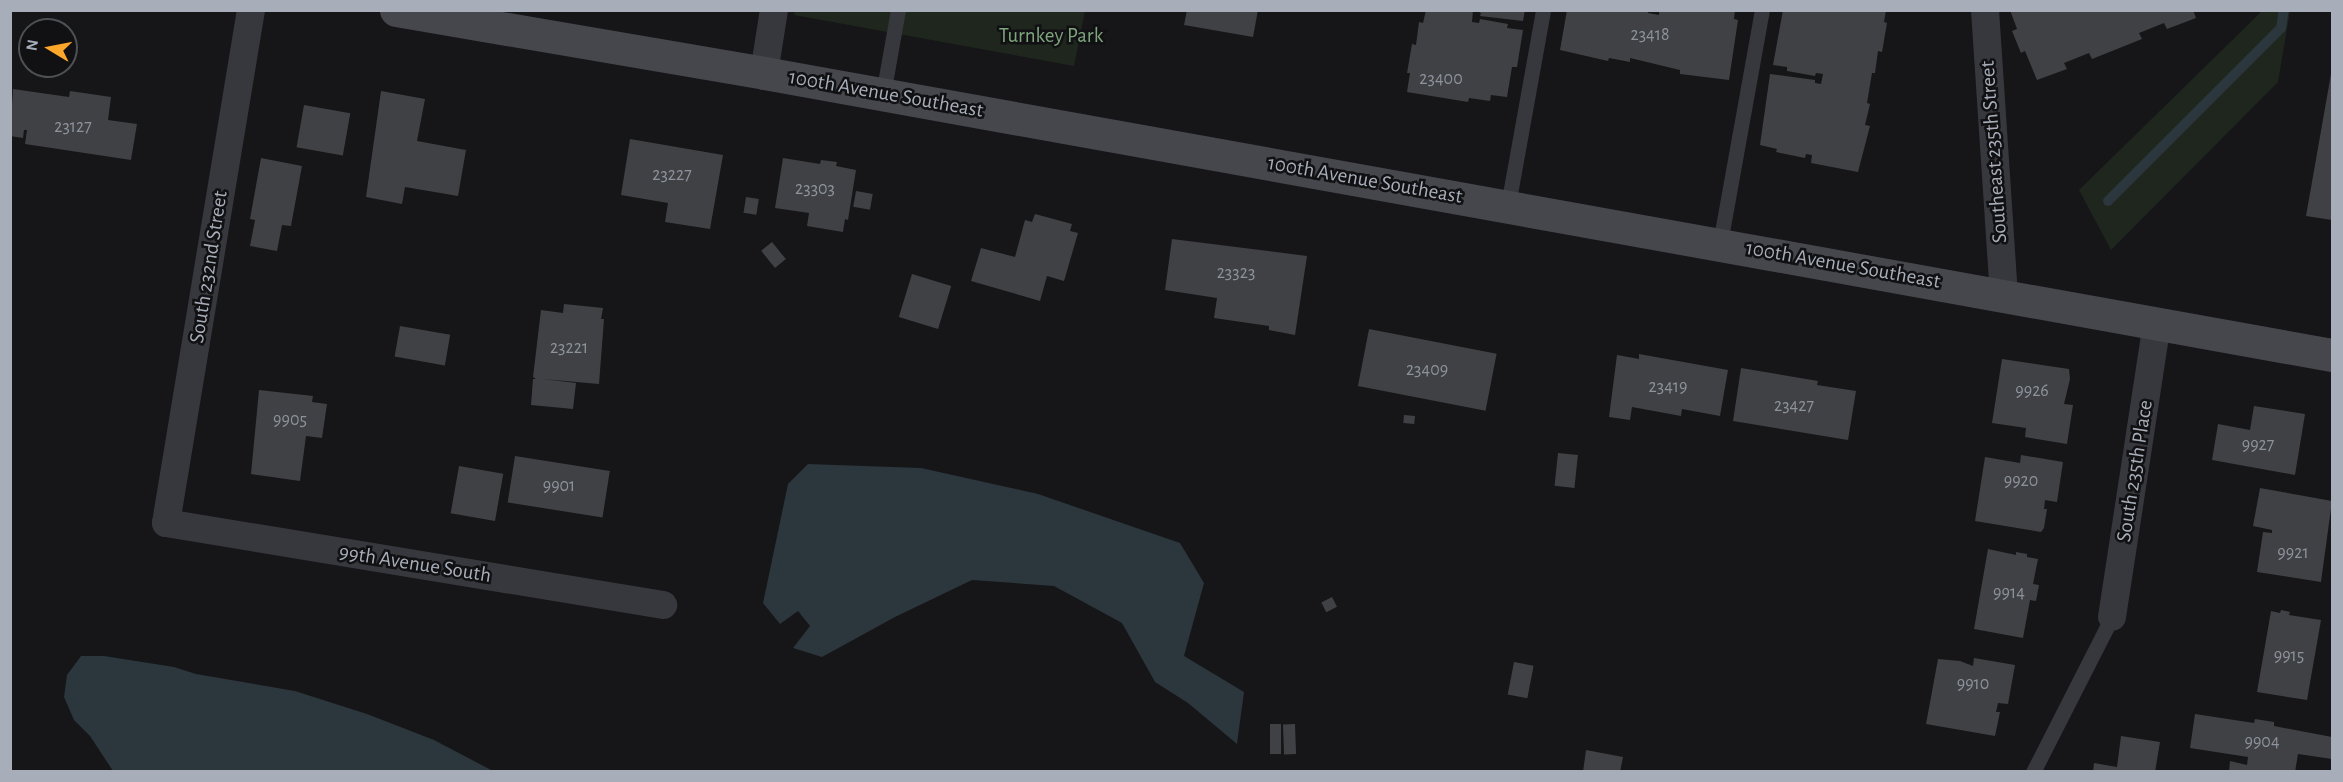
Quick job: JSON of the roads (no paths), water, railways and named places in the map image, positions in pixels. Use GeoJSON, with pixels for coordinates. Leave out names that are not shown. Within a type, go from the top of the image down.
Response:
{"type":"FeatureCollection","features":[{"type":"Feature","properties":{"kind":"street","name":"South 232nd Street"},"geometry":{"type":"LineString","coordinates":[[166,523],[251,10]]}},
{"type":"Feature","properties":{"kind":"street","name":"100th Avenue Southeast"},"geometry":{"type":"LineString","coordinates":[[396,10],[1508,205],[2332,355]]}},
{"type":"Feature","properties":{"kind":"street"},"geometry":{"type":"LineString","coordinates":[[764,73],[774,10]]}},
{"type":"Feature","properties":{"kind":"street","name":"Southeast 235th Street"},"geometry":{"type":"LineString","coordinates":[[1985,10],[2004,294]]}},
{"type":"Feature","properties":{"kind":"street","name":"South 235th Place"},"geometry":{"type":"LineString","coordinates":[[2112,617],[2157,324]]}},
{"type":"Feature","properties":{"kind":"street","name":"99th Avenue South"},"geometry":{"type":"LineString","coordinates":[[166,523],[663,605]]}},
{"type":"Feature","properties":{"kind":"lane"},"geometry":{"type":"LineString","coordinates":[[883,94],[898,10]]}},
{"type":"Feature","properties":{"kind":"lane"},"geometry":{"type":"LineString","coordinates":[[1508,205],[1543,10]]}},
{"type":"Feature","properties":{"kind":"lane"},"geometry":{"type":"LineString","coordinates":[[1720,243],[1762,10]]}},
{"type":"Feature","properties":{"kind":"lane"},"geometry":{"type":"LineString","coordinates":[[2033,771],[2112,617]]}},
{"type":"Feature","properties":{"kind":"waterway"},"geometry":{"type":"LineString","coordinates":[[2108,201],[2281,28],[2284,10]]}},
{"type":"Feature","properties":{"kind":"park label","name":"Turnkey Park"},"geometry":{"type":"Point","coordinates":[1051,36]}}]}
